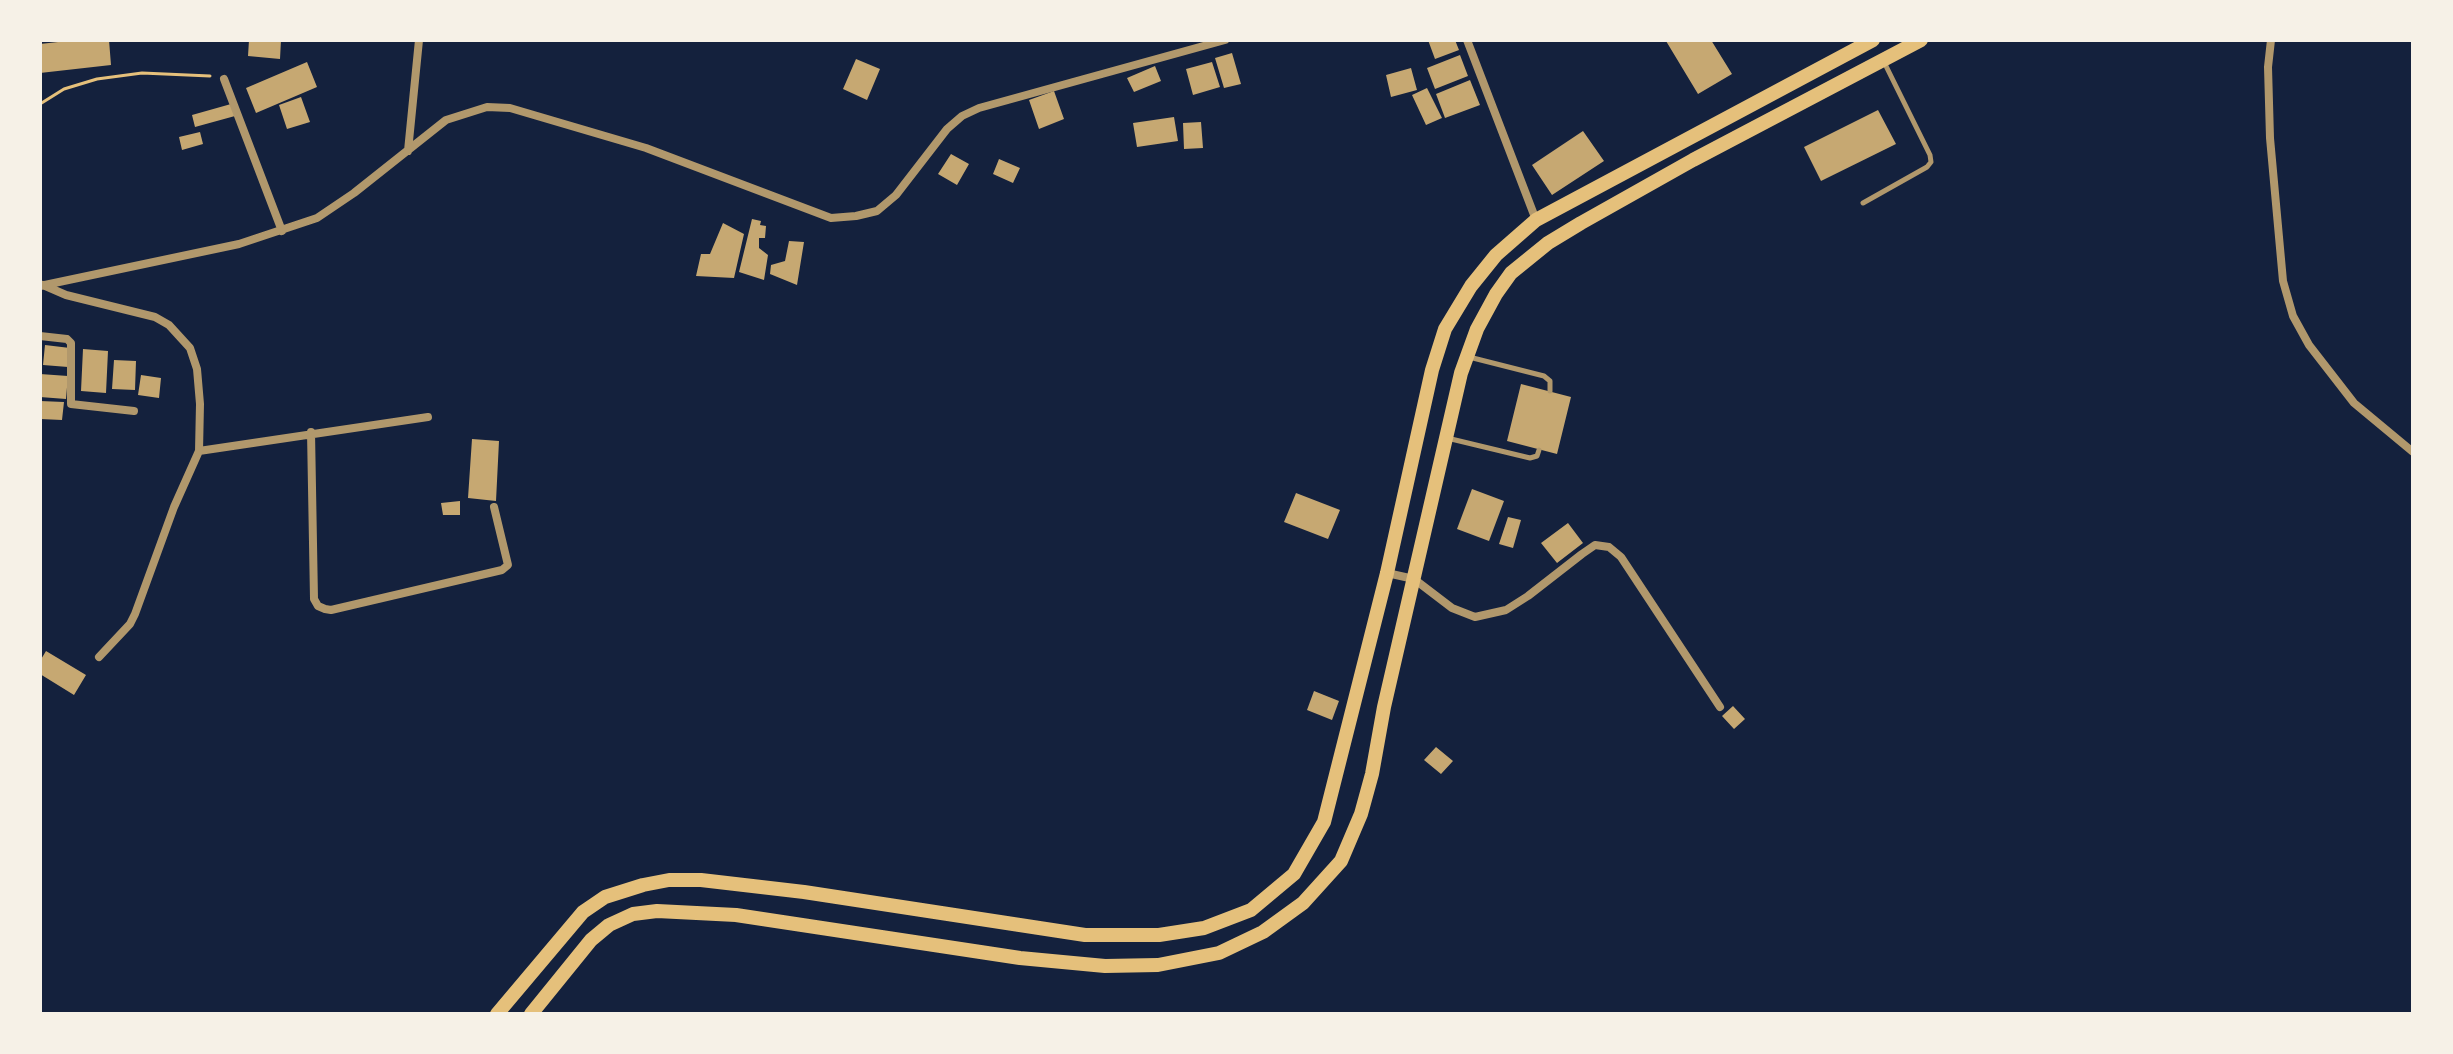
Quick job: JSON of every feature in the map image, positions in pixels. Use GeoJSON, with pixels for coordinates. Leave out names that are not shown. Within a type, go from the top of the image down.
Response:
{"type":"FeatureCollection","features":[{"type":"Feature","properties":{"kind":"main road"},"geometry":{"type":"LineString","coordinates":[[497,1014],[583,912],[605,897],[669,880],[701,880],[804,892],[1085,935],[1159,935],[1204,928],[1251,910],[1294,874],[1324,822],[1387,573],[1432,370],[1445,329],[1471,286],[1496,255],[1536,220],[1873,40]]}},
{"type":"Feature","properties":{"kind":"main road"},"geometry":{"type":"LineString","coordinates":[[531,1014],[591,940],[609,925],[633,914],[657,911],[736,915],[1020,958],[1105,966],[1158,965],[1219,953],[1263,932],[1303,903],[1341,861],[1356,826],[1372,774],[1384,707],[1466,356],[1477,329],[1511,273],[1548,243],[1693,160],[1921,40]]}},
{"type":"Feature","properties":{"kind":"main road"},"geometry":{"type":"LineString","coordinates":[[1811,73],[1823,92]]}},
{"type":"Feature","properties":{"kind":"street"},"geometry":{"type":"LineString","coordinates":[[408,151],[419,40]]}},
{"type":"Feature","properties":{"kind":"street"},"geometry":{"type":"LineString","coordinates":[[41,286],[239,244],[317,218],[446,120],[487,107],[510,108],[646,148],[831,218],[856,216],[877,211],[896,195],[947,129],[962,116],[979,108],[1225,40]]}},
{"type":"Feature","properties":{"kind":"street"},"geometry":{"type":"LineString","coordinates":[[1467,40],[1536,220]]}},
{"type":"Feature","properties":{"kind":"street"},"geometry":{"type":"LineString","coordinates":[[2271,40],[2270,138],[2283,281],[2293,316],[2309,345],[2354,403],[2413,452]]}},
{"type":"Feature","properties":{"kind":"street"},"geometry":{"type":"LineString","coordinates":[[224,79],[282,231]]}},
{"type":"Feature","properties":{"kind":"street"},"geometry":{"type":"LineString","coordinates":[[41,286],[155,317],[179,335],[190,348],[197,369],[199,451],[174,507],[135,614],[130,624],[99,657]]}},
{"type":"Feature","properties":{"kind":"street"},"geometry":{"type":"LineString","coordinates":[[40,336],[67,339],[71,345],[69,403],[134,411]]}},
{"type":"Feature","properties":{"kind":"street"},"geometry":{"type":"LineString","coordinates":[[199,451],[428,417]]}},
{"type":"Feature","properties":{"kind":"street"},"geometry":{"type":"LineString","coordinates":[[311,432],[314,599],[318,606],[325,609],[502,570],[508,565],[494,507]]}},
{"type":"Feature","properties":{"kind":"street"},"geometry":{"type":"LineString","coordinates":[[1387,573],[1414,579],[1452,608],[1475,617],[1506,610],[1595,545],[1609,547],[1621,557],[1720,707]]}},
{"type":"Feature","properties":{"kind":"lane"},"geometry":{"type":"LineString","coordinates":[[1863,203],[1931,162],[1883,60]]}},
{"type":"Feature","properties":{"kind":"lane"},"geometry":{"type":"LineString","coordinates":[[1466,356],[1544,376],[1550,381],[1550,391]]}},
{"type":"Feature","properties":{"kind":"lane"},"geometry":{"type":"LineString","coordinates":[[1446,438],[1530,458],[1537,456],[1539,450]]}},
{"type":"Feature","properties":{"kind":"path"},"geometry":{"type":"LineString","coordinates":[[40,104],[75,86],[97,79],[142,73],[218,76],[224,79]]}},
{"type":"Feature","properties":{"kind":"building"},"geometry":{"type":"Polygon","coordinates":[[[109,40],[111,65],[40,73],[40,44],[109,40]]]}},
{"type":"Feature","properties":{"kind":"building"},"geometry":{"type":"Polygon","coordinates":[[[249,40],[281,40],[280,59],[248,56],[249,40]]]}},
{"type":"Feature","properties":{"kind":"building"},"geometry":{"type":"Polygon","coordinates":[[[1428,40],[1455,40],[1459,50],[1435,59],[1428,40]]]}},
{"type":"Feature","properties":{"kind":"building"},"geometry":{"type":"Polygon","coordinates":[[[1668,40],[1711,40],[1732,74],[1698,94],[1668,40]]]}},
{"type":"Feature","properties":{"kind":"building"},"geometry":{"type":"Polygon","coordinates":[[[1232,53],[1241,84],[1224,88],[1215,58],[1232,53]]]}},
{"type":"Feature","properties":{"kind":"building"},"geometry":{"type":"Polygon","coordinates":[[[1460,55],[1468,76],[1435,89],[1427,68],[1460,55]]]}},
{"type":"Feature","properties":{"kind":"building"},"geometry":{"type":"Polygon","coordinates":[[[856,59],[880,69],[867,100],[843,89],[856,59]]]}},
{"type":"Feature","properties":{"kind":"building"},"geometry":{"type":"Polygon","coordinates":[[[307,62],[317,87],[256,113],[246,88],[307,62]]]}},
{"type":"Feature","properties":{"kind":"building"},"geometry":{"type":"Polygon","coordinates":[[[1212,62],[1220,87],[1193,95],[1186,69],[1212,62]]]}},
{"type":"Feature","properties":{"kind":"building"},"geometry":{"type":"Polygon","coordinates":[[[1155,66],[1161,81],[1134,92],[1127,78],[1155,66]]]}},
{"type":"Feature","properties":{"kind":"building"},"geometry":{"type":"Polygon","coordinates":[[[1411,68],[1417,90],[1391,97],[1386,75],[1411,68]]]}},
{"type":"Feature","properties":{"kind":"building"},"geometry":{"type":"Polygon","coordinates":[[[1470,80],[1480,105],[1445,118],[1436,94],[1470,80]]]}},
{"type":"Feature","properties":{"kind":"building"},"geometry":{"type":"Polygon","coordinates":[[[1427,88],[1442,118],[1426,125],[1412,95],[1427,88]]]}},
{"type":"Feature","properties":{"kind":"building"},"geometry":{"type":"Polygon","coordinates":[[[1054,91],[1064,119],[1039,129],[1029,100],[1054,91]]]}},
{"type":"Feature","properties":{"kind":"building"},"geometry":{"type":"Polygon","coordinates":[[[301,97],[310,122],[287,129],[279,105],[301,97]]]}},
{"type":"Feature","properties":{"kind":"building"},"geometry":{"type":"Polygon","coordinates":[[[231,104],[235,116],[195,127],[192,115],[231,104]]]}},
{"type":"Feature","properties":{"kind":"building"},"geometry":{"type":"Polygon","coordinates":[[[1878,110],[1896,144],[1821,181],[1804,147],[1878,110]]]}},
{"type":"Feature","properties":{"kind":"building"},"geometry":{"type":"Polygon","coordinates":[[[1174,117],[1178,141],[1137,147],[1133,123],[1174,117]]]}},
{"type":"Feature","properties":{"kind":"building"},"geometry":{"type":"Polygon","coordinates":[[[1201,122],[1203,148],[1184,149],[1183,123],[1201,122]]]}},
{"type":"Feature","properties":{"kind":"building"},"geometry":{"type":"Polygon","coordinates":[[[1583,131],[1604,161],[1552,195],[1532,165],[1583,131]]]}},
{"type":"Feature","properties":{"kind":"building"},"geometry":{"type":"Polygon","coordinates":[[[200,132],[203,144],[182,150],[179,137],[200,132]]]}},
{"type":"Feature","properties":{"kind":"building"},"geometry":{"type":"Polygon","coordinates":[[[951,154],[969,164],[957,185],[938,174],[951,154]]]}},
{"type":"Feature","properties":{"kind":"building"},"geometry":{"type":"Polygon","coordinates":[[[999,159],[1020,168],[1013,183],[993,174],[999,159]]]}},
{"type":"Feature","properties":{"kind":"building"},"geometry":{"type":"Polygon","coordinates":[[[752,219],[766,226],[765,238],[759,238],[759,248],[768,255],[764,280],[739,272],[752,219]]]}},
{"type":"Feature","properties":{"kind":"building"},"geometry":{"type":"Polygon","coordinates":[[[723,223],[744,234],[734,278],[696,276],[701,254],[710,254],[723,223]]]}},
{"type":"Feature","properties":{"kind":"building"},"geometry":{"type":"Polygon","coordinates":[[[789,241],[804,242],[797,285],[770,274],[771,265],[785,261],[789,241]]]}},
{"type":"Feature","properties":{"kind":"building"},"geometry":{"type":"Polygon","coordinates":[[[45,345],[70,348],[68,367],[43,365],[45,345]]]}},
{"type":"Feature","properties":{"kind":"building"},"geometry":{"type":"Polygon","coordinates":[[[83,349],[108,351],[106,393],[81,391],[83,349]]]}},
{"type":"Feature","properties":{"kind":"building"},"geometry":{"type":"Polygon","coordinates":[[[114,360],[136,361],[135,390],[112,389],[114,360]]]}},
{"type":"Feature","properties":{"kind":"building"},"geometry":{"type":"Polygon","coordinates":[[[40,374],[68,376],[66,399],[40,397],[40,374]]]}},
{"type":"Feature","properties":{"kind":"building"},"geometry":{"type":"Polygon","coordinates":[[[141,375],[161,378],[159,398],[138,395],[141,375]]]}},
{"type":"Feature","properties":{"kind":"building"},"geometry":{"type":"Polygon","coordinates":[[[1521,384],[1571,397],[1557,454],[1507,441],[1521,384]]]}},
{"type":"Feature","properties":{"kind":"building"},"geometry":{"type":"Polygon","coordinates":[[[40,401],[64,402],[62,420],[40,419],[40,401]]]}},
{"type":"Feature","properties":{"kind":"building"},"geometry":{"type":"Polygon","coordinates":[[[472,439],[499,441],[496,501],[468,498],[472,439]]]}},
{"type":"Feature","properties":{"kind":"building"},"geometry":{"type":"Polygon","coordinates":[[[1472,489],[1504,501],[1489,541],[1457,529],[1472,489]]]}},
{"type":"Feature","properties":{"kind":"building"},"geometry":{"type":"Polygon","coordinates":[[[1296,493],[1340,510],[1328,539],[1284,522],[1296,493]]]}},
{"type":"Feature","properties":{"kind":"building"},"geometry":{"type":"Polygon","coordinates":[[[460,501],[460,515],[443,515],[441,503],[460,501]]]}},
{"type":"Feature","properties":{"kind":"building"},"geometry":{"type":"Polygon","coordinates":[[[1508,517],[1521,520],[1513,548],[1499,544],[1508,517]]]}},
{"type":"Feature","properties":{"kind":"building"},"geometry":{"type":"Polygon","coordinates":[[[1568,523],[1583,543],[1557,563],[1541,543],[1568,523]]]}},
{"type":"Feature","properties":{"kind":"building"},"geometry":{"type":"Polygon","coordinates":[[[46,651],[86,675],[74,695],[40,674],[40,661],[46,651]]]}},
{"type":"Feature","properties":{"kind":"building"},"geometry":{"type":"Polygon","coordinates":[[[1314,691],[1339,701],[1332,720],[1307,710],[1314,691]]]}},
{"type":"Feature","properties":{"kind":"building"},"geometry":{"type":"Polygon","coordinates":[[[1733,706],[1745,719],[1734,729],[1722,716],[1733,706]]]}},
{"type":"Feature","properties":{"kind":"building"},"geometry":{"type":"Polygon","coordinates":[[[1436,747],[1453,761],[1441,774],[1424,760],[1436,747]]]}}]}
